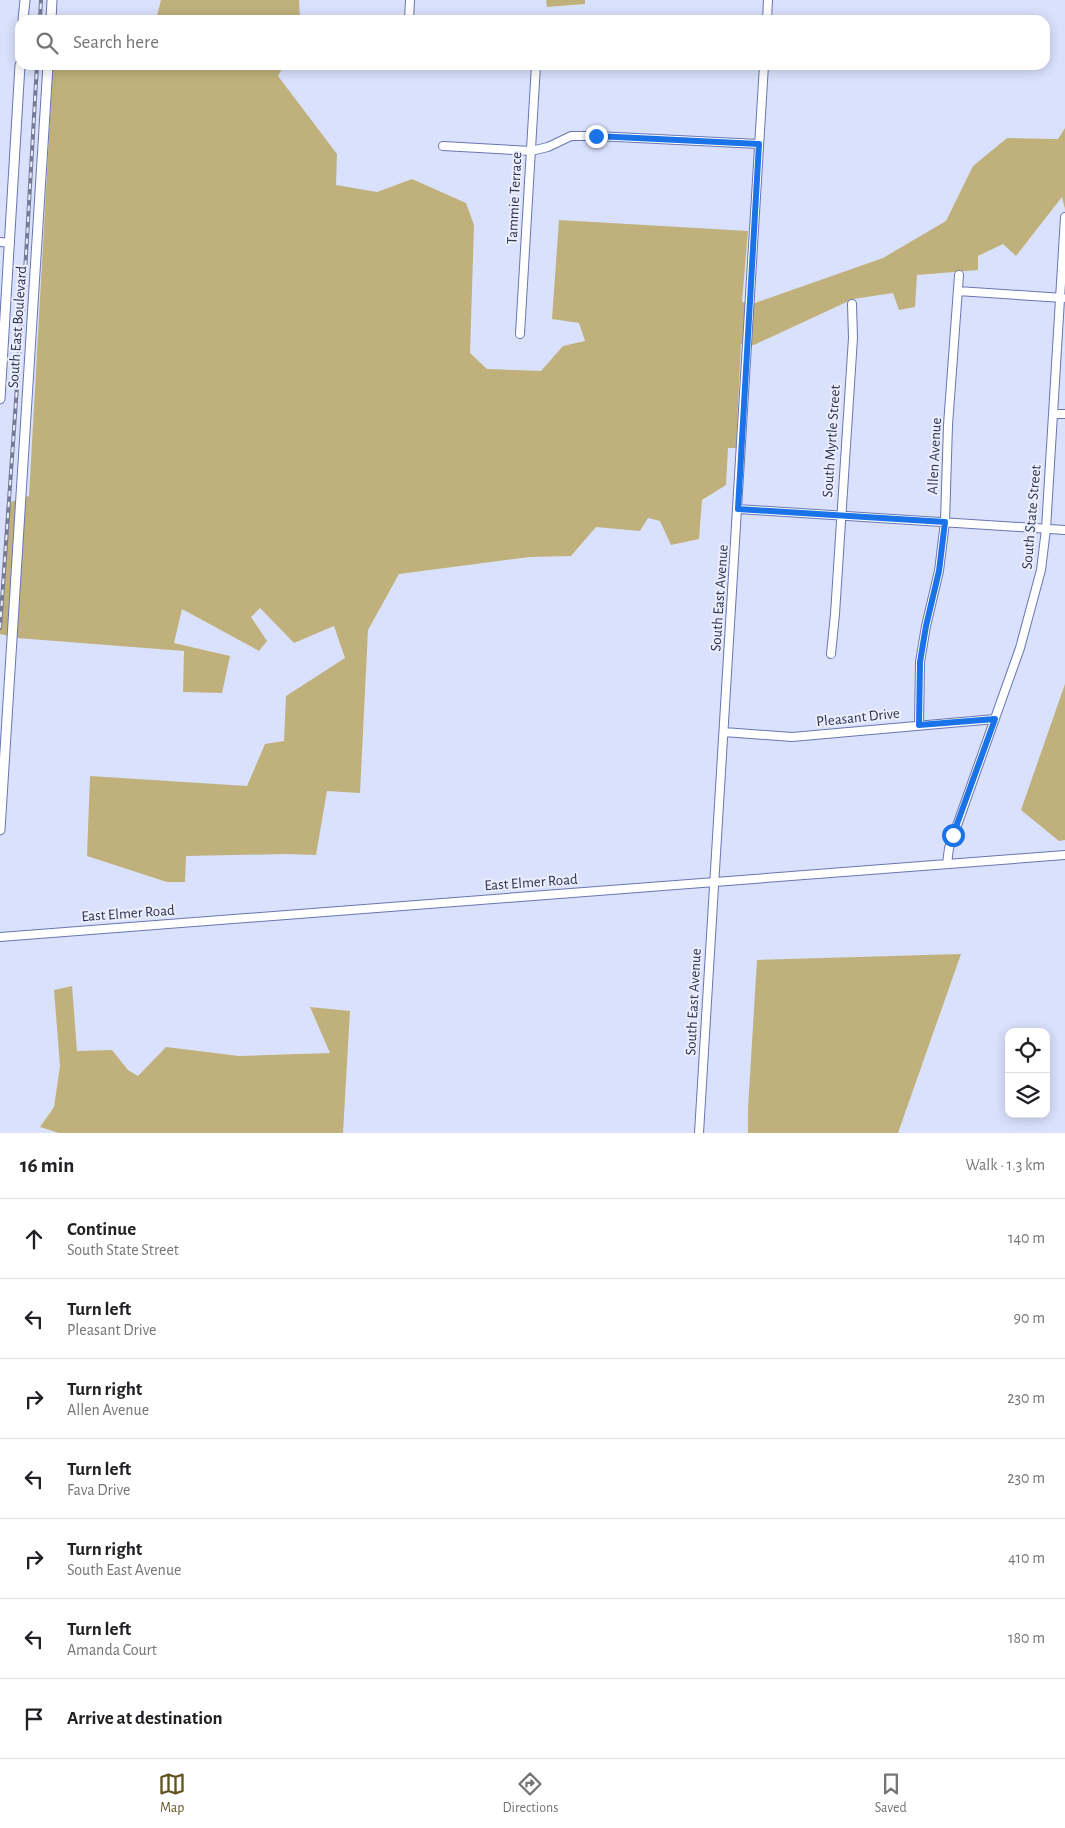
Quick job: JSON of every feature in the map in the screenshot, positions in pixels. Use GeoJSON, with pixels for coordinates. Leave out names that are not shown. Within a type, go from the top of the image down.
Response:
{"type":"FeatureCollection","features":[{"type":"Feature","properties":{"kind":"main road"},"geometry":{"type":"LineString","coordinates":[[23,15],[24,0]]}},
{"type":"Feature","properties":{"kind":"main road"},"geometry":{"type":"LineString","coordinates":[[51,15],[52,0]]}},
{"type":"Feature","properties":{"kind":"main road"},"geometry":{"type":"LineString","coordinates":[[0,399],[20,70]]}},
{"type":"Feature","properties":{"kind":"main road","name":"South East Boulevard"},"geometry":{"type":"LineString","coordinates":[[0,830],[48,70]]}},
{"type":"Feature","properties":{"kind":"street"},"geometry":{"type":"LineString","coordinates":[[409,15],[410,0]]}},
{"type":"Feature","properties":{"kind":"street"},"geometry":{"type":"LineString","coordinates":[[767,15],[768,0]]}},
{"type":"Feature","properties":{"kind":"street","name":"Tammie Terrace"},"geometry":{"type":"LineString","coordinates":[[520,334],[536,70]]}},
{"type":"Feature","properties":{"kind":"street","name":"South East Avenue"},"geometry":{"type":"LineString","coordinates":[[699,1133],[764,70]]}},
{"type":"Feature","properties":{"kind":"street"},"geometry":{"type":"LineString","coordinates":[[443,146],[531,151],[548,147],[571,136],[759,144]]}},
{"type":"Feature","properties":{"kind":"street","name":"South State Street"},"geometry":{"type":"LineString","coordinates":[[948,864],[949,848],[1018,656],[1041,570],[1046,529],[1062,298],[1065,217]]}},
{"type":"Feature","properties":{"kind":"street"},"geometry":{"type":"LineString","coordinates":[[0,242],[10,243]]}},
{"type":"Feature","properties":{"kind":"street","name":"Allen Avenue"},"geometry":{"type":"LineString","coordinates":[[919,725],[920,662],[939,571],[945,522],[958,275]]}},
{"type":"Feature","properties":{"kind":"street"},"geometry":{"type":"LineString","coordinates":[[958,291],[1062,298]]}},
{"type":"Feature","properties":{"kind":"street","name":"South Myrtle Street"},"geometry":{"type":"LineString","coordinates":[[831,654],[852,349],[852,304]]}},
{"type":"Feature","properties":{"kind":"street"},"geometry":{"type":"LineString","coordinates":[[1053,414],[1065,414]]}},
{"type":"Feature","properties":{"kind":"street"},"geometry":{"type":"LineString","coordinates":[[738,509],[1065,530]]}},
{"type":"Feature","properties":{"kind":"street","name":"Pleasant Drive"},"geometry":{"type":"LineString","coordinates":[[724,732],[792,737],[995,719]]}},
{"type":"Feature","properties":{"kind":"street","name":"East Elmer Road"},"geometry":{"type":"LineString","coordinates":[[0,937],[1065,855]]}},
{"type":"Feature","properties":{"kind":"shaded area"},"geometry":{"type":"Polygon","coordinates":[[[161,0],[299,0],[300,15],[157,15],[161,0]]]}},
{"type":"Feature","properties":{"kind":"shaded area"},"geometry":{"type":"Polygon","coordinates":[[[546,0],[585,0],[585,4],[547,7],[546,0]]]}},
{"type":"Feature","properties":{"kind":"shaded area"},"geometry":{"type":"Polygon","coordinates":[[[53,70],[281,70],[278,76],[337,154],[336,185],[377,192],[412,179],[466,203],[474,225],[470,353],[487,369],[541,371],[563,346],[585,341],[579,323],[552,319],[559,220],[748,231],[742,302],[755,303],[883,258],[946,221],[973,166],[1007,138],[1058,139],[1065,128],[1065,209],[1062,197],[1016,256],[1003,244],[978,256],[978,270],[917,275],[915,307],[899,310],[893,293],[853,299],[754,345],[741,344],[736,448],[728,448],[726,485],[702,500],[699,539],[671,545],[660,521],[648,518],[640,531],[596,527],[571,556],[530,557],[399,574],[368,630],[360,793],[327,791],[316,855],[186,856],[185,882],[167,882],[87,856],[90,776],[247,786],[265,744],[284,741],[286,696],[345,658],[334,626],[294,643],[260,608],[251,617],[267,641],[259,651],[182,609],[174,643],[230,656],[222,693],[183,692],[184,651],[17,638],[0,634],[7,503],[29,496],[53,70]]]}},
{"type":"Feature","properties":{"kind":"shaded area"},"geometry":{"type":"Polygon","coordinates":[[[1065,684],[1065,840],[1059,841],[1021,810],[1065,684]]]}},
{"type":"Feature","properties":{"kind":"shaded area"},"geometry":{"type":"Polygon","coordinates":[[[961,954],[898,1133],[748,1133],[757,960],[961,954]]]}},
{"type":"Feature","properties":{"kind":"shaded area"},"geometry":{"type":"Polygon","coordinates":[[[72,986],[77,1051],[112,1050],[128,1070],[138,1076],[166,1047],[239,1056],[330,1053],[310,1007],[350,1011],[343,1133],[59,1133],[40,1127],[54,1107],[60,1066],[54,990],[72,986]]]}},
{"type":"Feature","properties":{"kind":"railway"},"geometry":{"type":"LineString","coordinates":[[40,15],[41,0]]}},
{"type":"Feature","properties":{"kind":"railway"},"geometry":{"type":"LineString","coordinates":[[0,628],[25,273],[37,70]]}},
{"type":"Feature","properties":{"kind":"route"},"geometry":{"type":"LineString","coordinates":[[596,136],[759,144],[738,509],[945,522],[939,571],[920,662],[919,725],[995,719],[953,835]]}}]}
